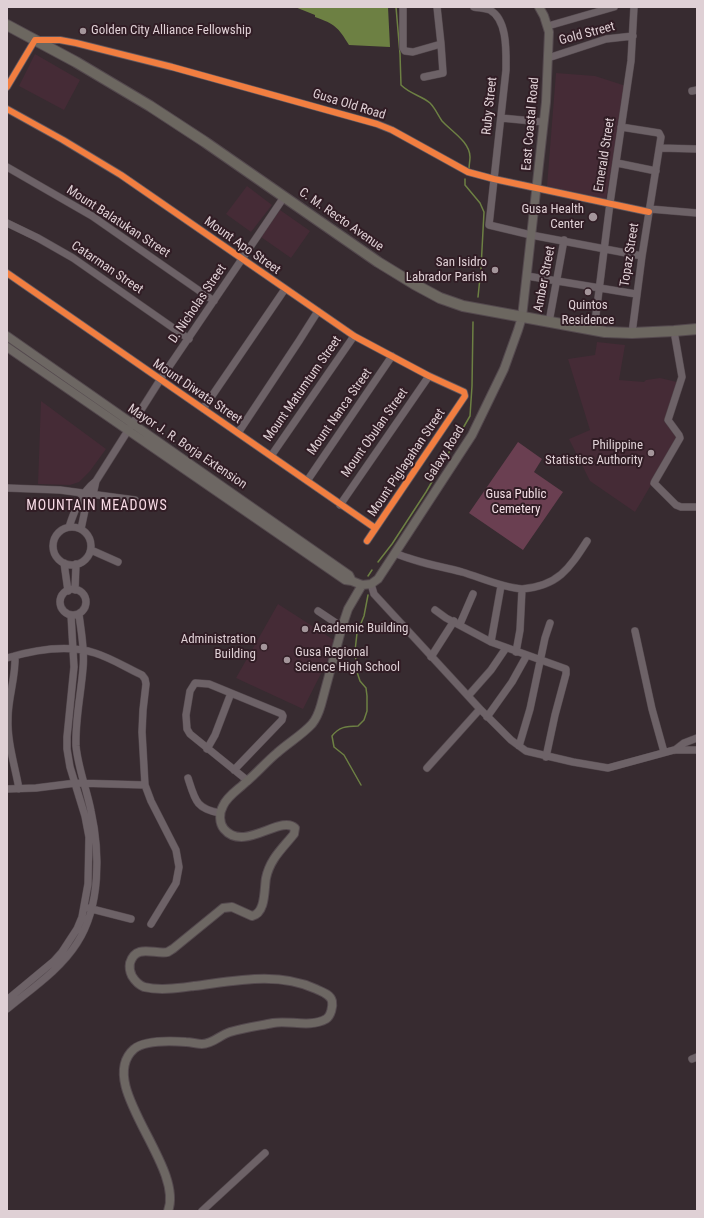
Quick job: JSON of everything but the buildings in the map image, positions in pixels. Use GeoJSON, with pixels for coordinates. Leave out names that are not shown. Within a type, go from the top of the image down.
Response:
{"type":"FeatureCollection","features":[{"type":"Feature","properties":{"kind":"highway","name":"C. M. Recto Avenue"},"geometry":{"type":"LineString","coordinates":[[7,25],[76,62],[150,106],[284,196],[378,262],[425,291],[440,298],[463,306],[594,330],[632,333],[697,329]]}},
{"type":"Feature","properties":{"kind":"main road","name":"East Coastal Road"},"geometry":{"type":"LineString","coordinates":[[522,317],[546,102],[550,38],[548,26],[539,7]]}},
{"type":"Feature","properties":{"kind":"main road","name":"Galaxy Road"},"geometry":{"type":"LineString","coordinates":[[371,584],[378,579],[396,553],[472,435],[504,369],[522,317]]}},
{"type":"Feature","properties":{"kind":"main road","name":"Mayor J. R. Borja Extension"},"geometry":{"type":"LineString","coordinates":[[7,336],[39,363],[129,427],[349,575],[352,581],[362,585]]}},
{"type":"Feature","properties":{"kind":"main road","name":"Mayor J. R. Borja Extension"},"geometry":{"type":"LineString","coordinates":[[7,346],[39,363]]}},
{"type":"Feature","properties":{"kind":"main road"},"geometry":{"type":"LineString","coordinates":[[168,1211],[170,1205],[169,1189],[162,1165],[136,1114],[126,1087],[124,1072],[125,1064],[130,1053],[142,1044],[172,1041],[202,1044],[208,1043],[230,1032],[274,1023],[310,1023],[319,1021],[328,1016],[332,1006],[330,997],[325,993],[293,980],[253,979],[184,988],[144,987],[138,984],[130,974],[132,959],[137,954],[148,951],[168,952],[226,907],[232,907],[252,916],[256,915],[261,909],[270,864],[294,834],[295,828],[291,825],[284,825],[256,834],[235,837],[224,829],[221,822],[220,813],[225,802],[275,754],[309,726],[318,715],[348,609],[362,585],[371,584]]}},
{"type":"Feature","properties":{"kind":"street"},"geometry":{"type":"LineString","coordinates":[[403,7],[403,48],[405,51],[413,52],[441,44]]}},
{"type":"Feature","properties":{"kind":"street"},"geometry":{"type":"LineString","coordinates":[[424,77],[443,73],[437,7]]}},
{"type":"Feature","properties":{"kind":"street","name":"Ruby Street"},"geometry":{"type":"LineString","coordinates":[[474,7],[487,9],[495,14],[504,35],[506,70],[489,225],[492,227],[531,235]]}},
{"type":"Feature","properties":{"kind":"street"},"geometry":{"type":"LineString","coordinates":[[548,26],[614,7]]}},
{"type":"Feature","properties":{"kind":"street","name":"Emerald Street"},"geometry":{"type":"LineString","coordinates":[[594,330],[610,203],[630,68],[634,7]]}},
{"type":"Feature","properties":{"kind":"street","name":"Gold Street"},"geometry":{"type":"LineString","coordinates":[[548,58],[606,39],[633,36]]}},
{"type":"Feature","properties":{"kind":"street"},"geometry":{"type":"LineString","coordinates":[[7,87],[35,40]]}},
{"type":"Feature","properties":{"kind":"street","name":"Gusa Old Road"},"geometry":{"type":"LineString","coordinates":[[35,40],[60,40],[88,46],[356,118],[392,130],[460,168],[494,179],[649,210],[697,213]]}},
{"type":"Feature","properties":{"kind":"street","name":"Mount Apo Street"},"geometry":{"type":"LineString","coordinates":[[7,109],[63,140],[120,175],[354,336],[429,376],[464,392],[465,396]]}},
{"type":"Feature","properties":{"kind":"street"},"geometry":{"type":"LineString","coordinates":[[501,118],[543,122]]}},
{"type":"Feature","properties":{"kind":"street","name":"Topaz Street"},"geometry":{"type":"LineString","coordinates":[[621,127],[660,134],[661,137],[636,294],[632,333]]}},
{"type":"Feature","properties":{"kind":"street"},"geometry":{"type":"LineString","coordinates":[[660,148],[697,149]]}},
{"type":"Feature","properties":{"kind":"street"},"geometry":{"type":"LineString","coordinates":[[617,163],[656,171]]}},
{"type":"Feature","properties":{"kind":"street","name":"Mount Balatukan Street"},"geometry":{"type":"LineString","coordinates":[[8,167],[92,216],[214,301]]}},
{"type":"Feature","properties":{"kind":"street","name":"D. Nicholas Street"},"geometry":{"type":"LineString","coordinates":[[96,481],[160,380],[284,196]]}},
{"type":"Feature","properties":{"kind":"street","name":"Catarman Street"},"geometry":{"type":"LineString","coordinates":[[7,223],[38,238],[73,258],[189,339]]}},
{"type":"Feature","properties":{"kind":"street"},"geometry":{"type":"LineString","coordinates":[[531,235],[564,240],[642,256]]}},
{"type":"Feature","properties":{"kind":"street","name":"Amber Street"},"geometry":{"type":"LineString","coordinates":[[549,322],[564,240]]}},
{"type":"Feature","properties":{"kind":"street","name":"Mount Diwata Street"},"geometry":{"type":"LineString","coordinates":[[7,273],[340,505],[376,528]]}},
{"type":"Feature","properties":{"kind":"street"},"geometry":{"type":"LineString","coordinates":[[527,276],[636,294]]}},
{"type":"Feature","properties":{"kind":"street"},"geometry":{"type":"LineString","coordinates":[[202,409],[285,289]]}},
{"type":"Feature","properties":{"kind":"street"},"geometry":{"type":"LineString","coordinates":[[238,433],[318,311]]}},
{"type":"Feature","properties":{"kind":"street"},"geometry":{"type":"LineString","coordinates":[[674,331],[682,378],[668,420],[680,438],[654,483],[676,505],[681,507],[697,507]]}},
{"type":"Feature","properties":{"kind":"street","name":"Mount Matumtum Street"},"geometry":{"type":"LineString","coordinates":[[271,456],[354,336]]}},
{"type":"Feature","properties":{"kind":"street","name":"Mount Nanca Street"},"geometry":{"type":"LineString","coordinates":[[306,480],[392,356]]}},
{"type":"Feature","properties":{"kind":"street","name":"Mount Obulan Street"},"geometry":{"type":"LineString","coordinates":[[340,505],[429,376]]}},
{"type":"Feature","properties":{"kind":"street","name":"Mount Piglagahan Street"},"geometry":{"type":"LineString","coordinates":[[366,541],[465,396]]}},
{"type":"Feature","properties":{"kind":"street"},"geometry":{"type":"LineString","coordinates":[[69,527],[76,507],[84,493],[96,481]]}},
{"type":"Feature","properties":{"kind":"street"},"geometry":{"type":"LineString","coordinates":[[80,529],[85,510],[96,481]]}},
{"type":"Feature","properties":{"kind":"street"},"geometry":{"type":"LineString","coordinates":[[7,488],[84,493],[135,500]]}},
{"type":"Feature","properties":{"kind":"street"},"geometry":{"type":"LineString","coordinates":[[69,527],[80,529],[86,532],[91,544],[91,550],[86,559],[76,564],[70,565],[64,563],[58,559],[54,552],[54,539],[63,529],[69,527]]}},
{"type":"Feature","properties":{"kind":"street"},"geometry":{"type":"LineString","coordinates":[[396,553],[407,559],[461,572],[501,586],[522,589],[542,585],[560,577],[575,559],[587,541]]}},
{"type":"Feature","properties":{"kind":"street"},"geometry":{"type":"LineString","coordinates":[[91,550],[118,562]]}},
{"type":"Feature","properties":{"kind":"street"},"geometry":{"type":"LineString","coordinates":[[64,563],[71,590]]}},
{"type":"Feature","properties":{"kind":"street"},"geometry":{"type":"LineString","coordinates":[[71,590],[82,594],[85,600],[84,608],[75,614],[64,611],[60,604],[62,596],[71,590],[76,564]]}},
{"type":"Feature","properties":{"kind":"street"},"geometry":{"type":"LineString","coordinates":[[371,584],[374,594],[431,657],[487,717],[526,751],[546,757],[608,768],[664,752],[674,750],[697,750]]}},
{"type":"Feature","properties":{"kind":"street"},"geometry":{"type":"LineString","coordinates":[[491,642],[501,586]]}},
{"type":"Feature","properties":{"kind":"street"},"geometry":{"type":"LineString","coordinates":[[516,652],[520,630],[522,589]]}},
{"type":"Feature","properties":{"kind":"street"},"geometry":{"type":"LineString","coordinates":[[431,657],[457,623],[473,594]]}},
{"type":"Feature","properties":{"kind":"street"},"geometry":{"type":"LineString","coordinates":[[435,610],[491,642],[563,668],[566,671],[546,757]]}},
{"type":"Feature","properties":{"kind":"street"},"geometry":{"type":"LineString","coordinates":[[318,611],[342,627]]}},
{"type":"Feature","properties":{"kind":"street"},"geometry":{"type":"LineString","coordinates":[[75,614],[74,667],[67,737],[70,767],[85,816],[89,837],[88,908]]}},
{"type":"Feature","properties":{"kind":"street"},"geometry":{"type":"LineString","coordinates":[[7,1000],[59,965],[77,943],[84,931],[97,869],[97,850],[92,817],[76,747],[83,667],[83,650],[75,614]]}},
{"type":"Feature","properties":{"kind":"street"},"geometry":{"type":"LineString","coordinates":[[519,746],[530,709],[550,624]]}},
{"type":"Feature","properties":{"kind":"street"},"geometry":{"type":"LineString","coordinates":[[636,631],[652,710],[664,752]]}},
{"type":"Feature","properties":{"kind":"street"},"geometry":{"type":"LineString","coordinates":[[7,658],[55,649],[74,648],[95,653],[142,675],[145,679],[146,689],[142,732],[145,785],[151,801],[172,843],[179,864],[176,883],[151,924]]}},
{"type":"Feature","properties":{"kind":"street"},"geometry":{"type":"LineString","coordinates":[[468,696],[492,670],[506,648]]}},
{"type":"Feature","properties":{"kind":"street"},"geometry":{"type":"LineString","coordinates":[[15,656],[16,669],[8,709],[8,720],[10,743],[20,789]]}},
{"type":"Feature","properties":{"kind":"street"},"geometry":{"type":"LineString","coordinates":[[487,717],[512,682],[527,656]]}},
{"type":"Feature","properties":{"kind":"street"},"geometry":{"type":"LineString","coordinates":[[234,770],[282,720],[283,716],[282,714],[209,684],[199,682],[195,683],[190,691],[186,715],[187,728],[190,734],[207,749],[248,781]]}},
{"type":"Feature","properties":{"kind":"street"},"geometry":{"type":"LineString","coordinates":[[207,749],[215,735],[231,693]]}},
{"type":"Feature","properties":{"kind":"street"},"geometry":{"type":"LineString","coordinates":[[427,768],[480,709]]}},
{"type":"Feature","properties":{"kind":"street"},"geometry":{"type":"LineString","coordinates":[[674,750],[684,743],[697,738]]}},
{"type":"Feature","properties":{"kind":"street"},"geometry":{"type":"LineString","coordinates":[[188,778],[195,799],[200,805],[209,811],[220,813]]}},
{"type":"Feature","properties":{"kind":"street"},"geometry":{"type":"LineString","coordinates":[[7,789],[76,783],[145,785]]}},
{"type":"Feature","properties":{"kind":"street"},"geometry":{"type":"LineString","coordinates":[[88,908],[130,919]]}},
{"type":"Feature","properties":{"kind":"street"},"geometry":{"type":"LineString","coordinates":[[7,1010],[40,977]]}},
{"type":"Feature","properties":{"kind":"street"},"geometry":{"type":"LineString","coordinates":[[202,1211],[265,1153]]}},
{"type":"Feature","properties":{"kind":"shaded area"},"geometry":{"type":"Polygon","coordinates":[[[295,7],[388,7],[390,47],[349,45],[339,30],[332,24],[295,7]]]}},
{"type":"Feature","properties":{"kind":"shaded area"},"geometry":{"type":"Polygon","coordinates":[[[35,54],[80,80],[64,110],[19,86],[35,54]]]}},
{"type":"Feature","properties":{"kind":"shaded area"},"geometry":{"type":"Polygon","coordinates":[[[556,73],[595,76],[626,86],[606,199],[547,186],[556,73]]]}},
{"type":"Feature","properties":{"kind":"shaded area"},"geometry":{"type":"Polygon","coordinates":[[[247,186],[272,205],[251,232],[226,214],[247,186]]]}},
{"type":"Feature","properties":{"kind":"shaded area"},"geometry":{"type":"Polygon","coordinates":[[[280,210],[310,231],[291,258],[261,237],[280,210]]]}},
{"type":"Feature","properties":{"kind":"shaded area"},"geometry":{"type":"Polygon","coordinates":[[[597,342],[625,345],[619,380],[644,382],[646,380],[660,378],[677,382],[664,421],[676,436],[677,441],[635,512],[590,481],[569,439],[590,430],[568,359],[595,355],[597,342]]]}},
{"type":"Feature","properties":{"kind":"shaded area"},"geometry":{"type":"Polygon","coordinates":[[[41,401],[106,449],[90,471],[79,482],[70,485],[38,484],[41,401]]]}},
{"type":"Feature","properties":{"kind":"shaded area","name":"Gusa Regional Science High School"},"geometry":{"type":"Polygon","coordinates":[[[278,604],[337,642],[303,709],[236,678],[278,604]]]}},
{"type":"Feature","properties":{"kind":"green space","name":"Gusa Public Cemetery"},"geometry":{"type":"Polygon","coordinates":[[[518,442],[542,459],[534,472],[563,492],[523,550],[469,513],[518,442]]]}},
{"type":"Feature","properties":{"kind":"waterway"},"geometry":{"type":"LineString","coordinates":[[396,7],[401,85],[408,91],[430,103],[442,121],[464,142],[467,146],[470,157],[469,169]]}},
{"type":"Feature","properties":{"kind":"waterway"},"geometry":{"type":"LineString","coordinates":[[465,179],[465,185],[480,203],[484,212],[478,297]]}},
{"type":"Feature","properties":{"kind":"waterway"},"geometry":{"type":"LineString","coordinates":[[378,562],[392,544],[426,492],[470,416],[473,322]]}},
{"type":"Feature","properties":{"kind":"waterway"},"geometry":{"type":"LineString","coordinates":[[368,576],[372,570]]}},
{"type":"Feature","properties":{"kind":"waterway"},"geometry":{"type":"LineString","coordinates":[[361,785],[344,755],[334,747],[332,736],[343,728],[358,726],[364,720],[367,711],[366,688],[360,681],[357,672],[355,651],[357,633],[364,616],[368,595]]}},
{"type":"Feature","properties":{"kind":"cycle path"},"geometry":{"type":"LineString","coordinates":[[7,87],[35,40],[60,40],[76,43],[172,67],[377,124],[392,130],[468,172],[494,179],[649,212]]}},
{"type":"Feature","properties":{"kind":"cycle path"},"geometry":{"type":"LineString","coordinates":[[7,109],[63,140],[121,175],[354,336],[429,376],[464,392],[465,396],[367,541]]}},
{"type":"Feature","properties":{"kind":"cycle path"},"geometry":{"type":"LineString","coordinates":[[7,273],[375,528]]}},
{"type":"Feature","properties":{"kind":"place","name":"Golden City Alliance Fellowship"},"geometry":{"type":"Point","coordinates":[83,31]}},
{"type":"Feature","properties":{"kind":"place","name":"Gusa Health Center"},"geometry":{"type":"Point","coordinates":[593,217]}},
{"type":"Feature","properties":{"kind":"place","name":"San Isidro Labrador Parish"},"geometry":{"type":"Point","coordinates":[495,270]}},
{"type":"Feature","properties":{"kind":"place","name":"Quintos Residence"},"geometry":{"type":"Point","coordinates":[588,292]}},
{"type":"Feature","properties":{"kind":"place","name":"Philippine Statistics Authority"},"geometry":{"type":"Point","coordinates":[651,453]}},
{"type":"Feature","properties":{"kind":"place","name":"Academic Building"},"geometry":{"type":"Point","coordinates":[305,629]}},
{"type":"Feature","properties":{"kind":"place","name":"Administration Building"},"geometry":{"type":"Point","coordinates":[264,647]}},
{"type":"Feature","properties":{"kind":"place","name":"Gusa Regional Science High School"},"geometry":{"type":"Point","coordinates":[287,660]}},
{"type":"Feature","properties":{"kind":"district","name":"MOUNTAIN MEADOWS"},"geometry":{"type":"Point","coordinates":[97,506]}}]}
